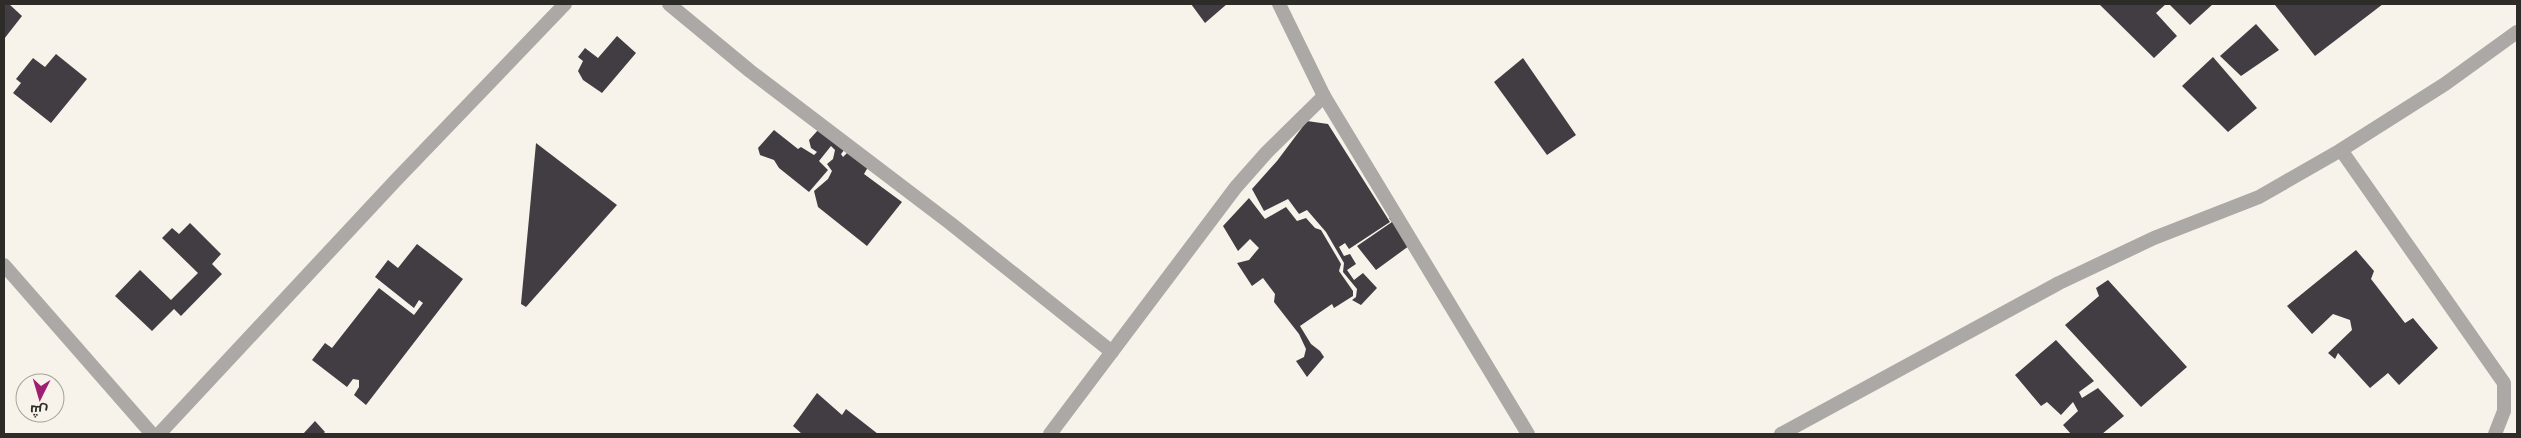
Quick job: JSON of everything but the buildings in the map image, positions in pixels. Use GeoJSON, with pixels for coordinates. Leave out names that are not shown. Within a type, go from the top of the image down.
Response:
{"type":"FeatureCollection","features":[{"type":"Feature","properties":{"kind":"street"},"geometry":{"type":"LineString","coordinates":[[159,434],[396,180],[564,4]]}},
{"type":"Feature","properties":{"kind":"street"},"geometry":{"type":"LineString","coordinates":[[669,4],[750,71],[950,222],[1112,352]]}},
{"type":"Feature","properties":{"kind":"street"},"geometry":{"type":"LineString","coordinates":[[1279,4],[1324,96],[1528,434]]}},
{"type":"Feature","properties":{"kind":"street"},"geometry":{"type":"LineString","coordinates":[[1781,434],[2059,284],[2154,238],[2259,197],[2341,150],[2445,84],[2517,32]]}},
{"type":"Feature","properties":{"kind":"street"},"geometry":{"type":"LineString","coordinates":[[1050,434],[1236,186],[1267,152],[1324,96]]}},
{"type":"Feature","properties":{"kind":"street"},"geometry":{"type":"LineString","coordinates":[[2341,150],[2504,383],[2504,411],[2495,434]]}},
{"type":"Feature","properties":{"kind":"street"},"geometry":{"type":"LineString","coordinates":[[4,265],[152,434]]}}]}
